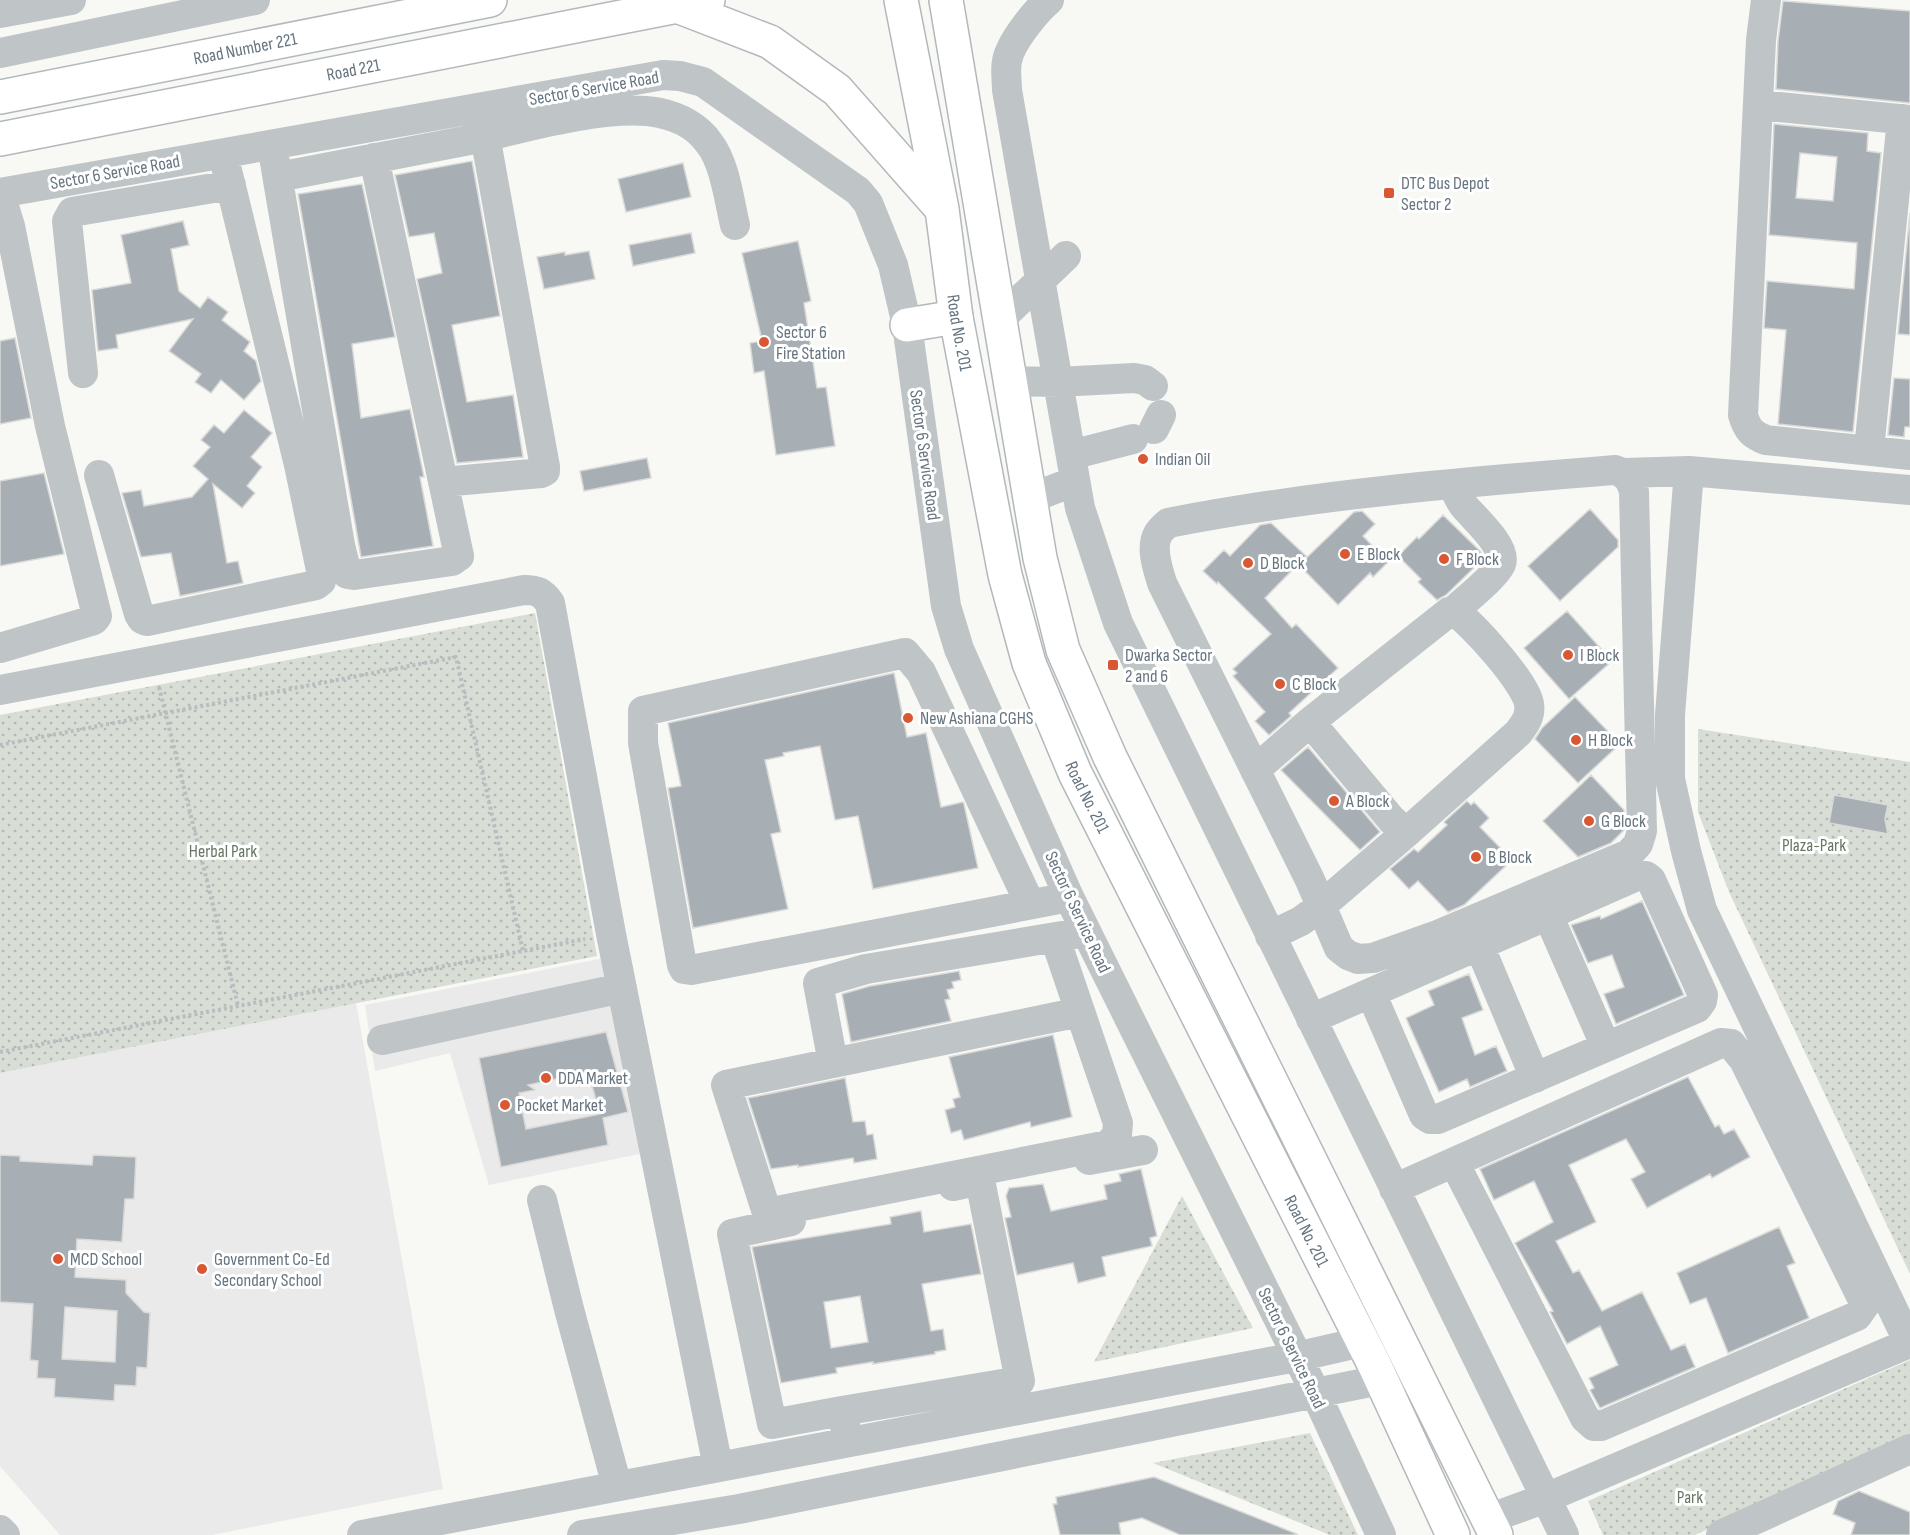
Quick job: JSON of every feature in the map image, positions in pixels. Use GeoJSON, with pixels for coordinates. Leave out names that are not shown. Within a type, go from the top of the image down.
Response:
{"type":"FeatureCollection","features":[{"type":"Feature","properties":{"kind":"main road","name":"Road No. 201"},"geometry":{"type":"LineString","coordinates":[[901,0],[942,209],[956,317],[1005,575],[1029,663],[1075,774],[1381,1380],[1453,1535]]}},
{"type":"Feature","properties":{"kind":"main road","name":"Road No. 201"},"geometry":{"type":"LineString","coordinates":[[946,0],[1029,499],[1040,558],[1063,650],[1120,779],[1492,1527]]}},
{"type":"Feature","properties":{"kind":"main road","name":"Road Number 221"},"geometry":{"type":"LineString","coordinates":[[0,97],[471,2]]}},
{"type":"Feature","properties":{"kind":"main road"},"geometry":{"type":"LineString","coordinates":[[692,3],[770,42],[837,90],[942,209]]}},
{"type":"Feature","properties":{"kind":"main road","name":"Road 221"},"geometry":{"type":"LineString","coordinates":[[0,139],[692,3]]}},
{"type":"Feature","properties":{"kind":"main road"},"geometry":{"type":"LineString","coordinates":[[907,325],[956,317]]}},
{"type":"Feature","properties":{"kind":"street"},"geometry":{"type":"LineString","coordinates":[[0,14],[71,0]]}},
{"type":"Feature","properties":{"kind":"street"},"geometry":{"type":"LineString","coordinates":[[0,52],[255,0]]}},
{"type":"Feature","properties":{"kind":"street"},"geometry":{"type":"LineString","coordinates":[[1049,0],[1028,23],[1006,60],[1006,90],[1080,508],[1118,623],[1564,1535]]}},
{"type":"Feature","properties":{"kind":"street"},"geometry":{"type":"LineString","coordinates":[[1766,0],[1761,40],[1743,415],[1746,426],[1754,436],[1766,440],[1910,455]]}},
{"type":"Feature","properties":{"kind":"street","name":"Sector 6 Service Road"},"geometry":{"type":"LineString","coordinates":[[0,193],[645,77],[680,76],[703,82],[858,191],[868,203],[893,265],[907,325],[951,625],[959,650],[1069,897],[1315,1392],[1381,1535]]}},
{"type":"Feature","properties":{"kind":"street"},"geometry":{"type":"LineString","coordinates":[[1759,105],[1906,119],[1869,450]]}},
{"type":"Feature","properties":{"kind":"street"},"geometry":{"type":"LineString","coordinates":[[278,177],[527,127],[620,111],[643,110],[672,116],[691,125],[710,144],[719,159],[735,225]]}},
{"type":"Feature","properties":{"kind":"street"},"geometry":{"type":"LineString","coordinates":[[443,482],[541,473],[545,466],[487,145],[486,141],[480,138]]}},
{"type":"Feature","properties":{"kind":"street"},"geometry":{"type":"LineString","coordinates":[[272,145],[340,545],[347,574],[456,559],[459,556],[374,158]]}},
{"type":"Feature","properties":{"kind":"street"},"geometry":{"type":"LineString","coordinates":[[99,475],[142,619],[147,621],[261,597],[316,585],[321,581],[322,575],[299,465],[223,153]]}},
{"type":"Feature","properties":{"kind":"street"},"geometry":{"type":"LineString","coordinates":[[974,172],[1021,170]]}},
{"type":"Feature","properties":{"kind":"street"},"geometry":{"type":"LineString","coordinates":[[83,373],[68,216],[72,212],[231,185]]}},
{"type":"Feature","properties":{"kind":"street"},"geometry":{"type":"LineString","coordinates":[[0,193],[5,227],[50,426],[97,616],[94,620],[0,646]]}},
{"type":"Feature","properties":{"kind":"street"},"geometry":{"type":"LineString","coordinates":[[999,321],[1066,256]]}},
{"type":"Feature","properties":{"kind":"street"},"geometry":{"type":"LineString","coordinates":[[1009,381],[1058,382],[1134,378],[1145,380],[1153,386]]}},
{"type":"Feature","properties":{"kind":"street"},"geometry":{"type":"LineString","coordinates":[[1029,499],[1073,468],[1149,428]]}},
{"type":"Feature","properties":{"kind":"street"},"geometry":{"type":"LineString","coordinates":[[1624,473],[1631,482],[1634,492],[1642,831],[1638,844],[1629,854],[1435,936],[1373,958],[1358,959],[1348,955],[1339,948],[1322,906],[1162,583],[1157,566],[1155,545],[1158,533],[1168,523],[1393,489],[1615,470],[1624,473],[1689,471],[1910,490]]}},
{"type":"Feature","properties":{"kind":"street"},"geometry":{"type":"LineString","coordinates":[[1492,1527],[1546,1498],[1910,1343],[1702,910],[1686,851],[1670,779],[1670,715],[1689,471]]}},
{"type":"Feature","properties":{"kind":"street"},"geometry":{"type":"LineString","coordinates":[[1255,770],[1311,722],[1449,612],[1454,611],[1501,564],[1502,554],[1496,543],[1463,505],[1454,485]]}},
{"type":"Feature","properties":{"kind":"street"},"geometry":{"type":"LineString","coordinates":[[0,690],[524,590],[543,593],[550,603],[611,934],[718,1467]]}},
{"type":"Feature","properties":{"kind":"street"},"geometry":{"type":"LineString","coordinates":[[1270,936],[1301,921],[1322,906],[1518,733],[1529,715],[1529,703],[1522,687],[1478,634],[1454,611]]}},
{"type":"Feature","properties":{"kind":"street"},"geometry":{"type":"LineString","coordinates":[[1030,904],[921,672],[905,653],[643,711],[644,743],[684,969],[691,970],[1069,897]]}},
{"type":"Feature","properties":{"kind":"street"},"geometry":{"type":"LineString","coordinates":[[1311,722],[1406,834]]}},
{"type":"Feature","properties":{"kind":"street"},"geometry":{"type":"LineString","coordinates":[[1311,1019],[1639,876],[1651,879],[1703,995],[1697,1008],[1438,1119],[1430,1119],[1424,1115],[1371,993]]}},
{"type":"Feature","properties":{"kind":"street"},"geometry":{"type":"LineString","coordinates":[[1548,915],[1606,1047]]}},
{"type":"Feature","properties":{"kind":"street"},"geometry":{"type":"LineString","coordinates":[[833,1063],[818,983],[866,969],[1086,932]]}},
{"type":"Feature","properties":{"kind":"street"},"geometry":{"type":"LineString","coordinates":[[1055,938],[1118,1123],[1117,1135],[1108,1145],[766,1213],[726,1085],[1080,1012]]}},
{"type":"Feature","properties":{"kind":"street"},"geometry":{"type":"LineString","coordinates":[[1479,945],[1534,1078]]}},
{"type":"Feature","properties":{"kind":"street"},"geometry":{"type":"LineString","coordinates":[[382,1040],[622,988]]}},
{"type":"Feature","properties":{"kind":"street"},"geometry":{"type":"LineString","coordinates":[[1394,1189],[1454,1162],[1721,1043],[1731,1044],[1744,1060],[1862,1298],[1863,1306],[1857,1316],[1601,1426],[1594,1426],[1585,1418],[1454,1162]]}},
{"type":"Feature","properties":{"kind":"street"},"geometry":{"type":"LineString","coordinates":[[980,1180],[1020,1381],[772,1424],[732,1233],[980,1180],[1143,1150]]}},
{"type":"Feature","properties":{"kind":"street"},"geometry":{"type":"LineString","coordinates":[[542,1200],[617,1486]]}},
{"type":"Feature","properties":{"kind":"street"},"geometry":{"type":"LineString","coordinates":[[362,1535],[1296,1357],[1397,1334]]}},
{"type":"Feature","properties":{"kind":"street"},"geometry":{"type":"LineString","coordinates":[[582,1535],[741,1522],[1315,1392],[1416,1373]]}},
{"type":"Feature","properties":{"kind":"street"},"geometry":{"type":"LineString","coordinates":[[842,1411],[848,1442]]}},
{"type":"Feature","properties":{"kind":"street"},"geometry":{"type":"LineString","coordinates":[[1721,1535],[1910,1449]]}},
{"type":"Feature","properties":{"kind":"street"},"geometry":{"type":"LineString","coordinates":[[0,1530],[5,1535]]}},
{"type":"Feature","properties":{"kind":"path"},"geometry":{"type":"LineString","coordinates":[[0,745],[456,657],[523,951]]}},
{"type":"Feature","properties":{"kind":"path"},"geometry":{"type":"LineString","coordinates":[[153,660],[238,1006]]}},
{"type":"Feature","properties":{"kind":"path"},"geometry":{"type":"LineString","coordinates":[[0,1052],[611,934]]}},
{"type":"Feature","properties":{"kind":"shaded area","name":"DDA Market"},"geometry":{"type":"Polygon","coordinates":[[[604,958],[644,1153],[489,1185],[450,1053],[375,1071],[365,1005],[604,958]]]}},
{"type":"Feature","properties":{"kind":"shaded area","name":"Government Co-Ed Secondary School"},"geometry":{"type":"Polygon","coordinates":[[[356,1003],[443,1489],[212,1535],[60,1535],[0,1466],[0,1073],[356,1003]]]}},
{"type":"Feature","properties":{"kind":"green space","name":"Herbal Park"},"geometry":{"type":"Polygon","coordinates":[[[535,613],[597,956],[0,1073],[0,715],[535,613]]]}},
{"type":"Feature","properties":{"kind":"green space","name":"Plaza-Park"},"geometry":{"type":"Polygon","coordinates":[[[1698,729],[1910,762],[1910,1274],[1729,892],[1698,812],[1698,729]]]}},
{"type":"Feature","properties":{"kind":"green space"},"geometry":{"type":"Polygon","coordinates":[[[1182,1196],[1253,1328],[1094,1362],[1182,1196]]]}},
{"type":"Feature","properties":{"kind":"green space","name":"Park"},"geometry":{"type":"Polygon","coordinates":[[[1910,1360],[1910,1436],[1695,1535],[1603,1535],[1588,1501],[1910,1360]]]}},
{"type":"Feature","properties":{"kind":"green space"},"geometry":{"type":"Polygon","coordinates":[[[1310,1433],[1358,1535],[1330,1535],[1153,1463],[1310,1433]]]}},
{"type":"Feature","properties":{"kind":"building"},"geometry":{"type":"Polygon","coordinates":[[[1783,1],[1910,11],[1910,103],[1776,89],[1778,41],[1783,1]]]}},
{"type":"Feature","properties":{"kind":"building"},"geometry":{"type":"Polygon","coordinates":[[[1774,124],[1868,133],[1867,151],[1881,153],[1853,432],[1778,424],[1786,330],[1764,328],[1767,281],[1854,289],[1857,243],[1769,235],[1774,124]],[[1800,153],[1796,198],[1833,201],[1837,157],[1800,153]]]}},
{"type":"Feature","properties":{"kind":"building"},"geometry":{"type":"Polygon","coordinates":[[[472,161],[500,316],[452,325],[467,402],[513,395],[523,457],[457,463],[417,279],[442,273],[434,233],[409,237],[395,175],[472,161]]]}},
{"type":"Feature","properties":{"kind":"building"},"geometry":{"type":"Polygon","coordinates":[[[683,163],[691,197],[626,212],[618,179],[683,163]]]}},
{"type":"Feature","properties":{"kind":"building"},"geometry":{"type":"Polygon","coordinates":[[[362,184],[395,337],[352,344],[361,418],[410,409],[424,477],[420,477],[433,546],[361,557],[298,194],[362,184]]]}},
{"type":"Feature","properties":{"kind":"building"},"geometry":{"type":"Polygon","coordinates":[[[1910,213],[1910,335],[1898,334],[1910,213]]]}},
{"type":"Feature","properties":{"kind":"building"},"geometry":{"type":"Polygon","coordinates":[[[183,221],[189,245],[171,249],[179,291],[200,308],[208,297],[228,312],[222,320],[250,342],[244,351],[256,361],[261,381],[244,400],[221,380],[211,393],[195,382],[201,374],[169,351],[193,319],[116,335],[118,348],[98,351],[92,290],[131,283],[121,235],[183,221]]]}},
{"type":"Feature","properties":{"kind":"building"},"geometry":{"type":"Polygon","coordinates":[[[691,233],[695,253],[633,266],[629,245],[691,233]]]}},
{"type":"Feature","properties":{"kind":"building"},"geometry":{"type":"Polygon","coordinates":[[[798,241],[811,301],[804,303],[817,388],[826,387],[835,446],[776,455],[764,371],[754,373],[750,343],[762,341],[742,253],[798,241]]]}},
{"type":"Feature","properties":{"kind":"building"},"geometry":{"type":"Polygon","coordinates":[[[589,251],[595,279],[544,289],[537,257],[589,251]]]}},
{"type":"Feature","properties":{"kind":"building"},"geometry":{"type":"Polygon","coordinates":[[[15,338],[31,418],[0,424],[0,341],[15,338]]]}},
{"type":"Feature","properties":{"kind":"building"},"geometry":{"type":"Polygon","coordinates":[[[1894,378],[1910,379],[1910,427],[1905,427],[1904,437],[1888,435],[1894,378]]]}},
{"type":"Feature","properties":{"kind":"building"},"geometry":{"type":"Polygon","coordinates":[[[244,410],[272,433],[251,457],[262,467],[247,486],[255,493],[242,508],[213,484],[227,563],[238,561],[243,583],[180,596],[171,553],[141,557],[122,493],[141,490],[144,506],[192,497],[208,479],[193,466],[210,447],[201,440],[214,425],[224,433],[244,410]]]}},
{"type":"Feature","properties":{"kind":"building"},"geometry":{"type":"Polygon","coordinates":[[[647,458],[651,478],[584,491],[580,471],[647,458]]]}},
{"type":"Feature","properties":{"kind":"building"},"geometry":{"type":"Polygon","coordinates":[[[44,473],[64,554],[0,566],[0,481],[44,473]]]}},
{"type":"Feature","properties":{"kind":"building"},"geometry":{"type":"Polygon","coordinates":[[[1590,509],[1618,540],[1618,547],[1560,601],[1528,566],[1590,509]]]}},
{"type":"Feature","properties":{"kind":"building","name":"E Block"},"geometry":{"type":"Polygon","coordinates":[[[1362,511],[1375,524],[1363,536],[1388,562],[1373,577],[1370,573],[1338,605],[1299,565],[1354,512],[1362,511]]]}},
{"type":"Feature","properties":{"kind":"building","name":"F Block"},"geometry":{"type":"Polygon","coordinates":[[[1443,515],[1480,551],[1484,558],[1446,595],[1437,600],[1418,582],[1421,579],[1398,556],[1443,515]]]}},
{"type":"Feature","properties":{"kind":"building"},"geometry":{"type":"Polygon","coordinates":[[[1271,523],[1306,556],[1265,598],[1292,628],[1296,624],[1338,668],[1289,713],[1291,716],[1269,735],[1255,721],[1265,712],[1233,676],[1237,673],[1233,669],[1271,634],[1218,582],[1217,584],[1203,571],[1224,550],[1230,556],[1260,525],[1271,523]]]}},
{"type":"Feature","properties":{"kind":"building","name":"I Block"},"geometry":{"type":"Polygon","coordinates":[[[1567,611],[1612,661],[1569,699],[1524,648],[1567,611]]]}},
{"type":"Feature","properties":{"kind":"building"},"geometry":{"type":"Polygon","coordinates":[[[894,673],[907,737],[926,733],[941,807],[963,802],[978,868],[873,889],[858,816],[835,820],[820,746],[783,753],[784,756],[765,760],[781,832],[771,834],[788,909],[693,928],[668,788],[681,786],[668,723],[894,673]]]}},
{"type":"Feature","properties":{"kind":"building","name":"H Block"},"geometry":{"type":"Polygon","coordinates":[[[1575,697],[1620,744],[1578,783],[1535,739],[1542,728],[1575,697]]]}},
{"type":"Feature","properties":{"kind":"building","name":"A Block"},"geometry":{"type":"Polygon","coordinates":[[[1308,747],[1380,832],[1360,850],[1281,770],[1308,747]]]}},
{"type":"Feature","properties":{"kind":"building","name":"G Block"},"geometry":{"type":"Polygon","coordinates":[[[1591,775],[1624,810],[1625,829],[1611,843],[1578,857],[1543,821],[1591,775]]]}},
{"type":"Feature","properties":{"kind":"building"},"geometry":{"type":"Polygon","coordinates":[[[1834,795],[1888,805],[1885,819],[1888,834],[1829,823],[1834,795]]]}},
{"type":"Feature","properties":{"kind":"building","name":"B Block"},"geometry":{"type":"Polygon","coordinates":[[[1467,801],[1471,805],[1474,802],[1489,818],[1480,827],[1512,860],[1464,905],[1448,912],[1418,881],[1409,889],[1390,869],[1414,849],[1418,852],[1447,825],[1444,822],[1467,801]]]}},
{"type":"Feature","properties":{"kind":"building"},"geometry":{"type":"Polygon","coordinates":[[[1642,901],[1684,995],[1616,1024],[1604,994],[1624,987],[1612,955],[1588,963],[1571,925],[1600,916],[1601,919],[1642,901]]]}},
{"type":"Feature","properties":{"kind":"building"},"geometry":{"type":"Polygon","coordinates":[[[959,971],[961,980],[952,982],[954,988],[947,990],[950,999],[945,1000],[951,1021],[851,1042],[842,994],[870,986],[959,971]]]}},
{"type":"Feature","properties":{"kind":"building"},"geometry":{"type":"Polygon","coordinates":[[[1469,974],[1483,1010],[1462,1018],[1475,1055],[1496,1046],[1507,1071],[1470,1087],[1467,1079],[1439,1092],[1406,1018],[1434,1005],[1428,991],[1469,974]]]}},
{"type":"Feature","properties":{"kind":"building"},"geometry":{"type":"Polygon","coordinates":[[[606,1032],[628,1112],[603,1118],[608,1145],[501,1167],[479,1058],[606,1032]],[[588,1072],[528,1085],[535,1090],[519,1093],[526,1129],[600,1114],[588,1072]]]}},
{"type":"Feature","properties":{"kind":"building"},"geometry":{"type":"Polygon","coordinates":[[[1053,1035],[1072,1117],[1031,1127],[1030,1122],[964,1140],[961,1130],[951,1133],[945,1110],[955,1107],[953,1099],[960,1097],[949,1057],[1053,1035]]]}},
{"type":"Feature","properties":{"kind":"building"},"geometry":{"type":"Polygon","coordinates":[[[1688,1077],[1715,1127],[1719,1125],[1724,1134],[1734,1129],[1750,1157],[1712,1178],[1710,1174],[1647,1208],[1631,1179],[1645,1172],[1626,1139],[1569,1165],[1596,1222],[1556,1241],[1573,1273],[1579,1270],[1602,1311],[1642,1292],[1671,1350],[1685,1344],[1695,1367],[1600,1408],[1590,1390],[1594,1388],[1589,1378],[1618,1365],[1600,1326],[1567,1344],[1550,1312],[1553,1311],[1515,1243],[1553,1222],[1534,1181],[1494,1200],[1480,1169],[1688,1077]]]}},
{"type":"Feature","properties":{"kind":"building"},"geometry":{"type":"Polygon","coordinates":[[[845,1078],[853,1122],[865,1121],[867,1135],[873,1134],[877,1159],[854,1163],[853,1158],[771,1169],[748,1098],[845,1078]]]}},
{"type":"Feature","properties":{"kind":"building","name":"MCD School"},"geometry":{"type":"Polygon","coordinates":[[[0,1155],[20,1156],[20,1161],[92,1165],[93,1155],[136,1157],[134,1199],[125,1199],[122,1242],[77,1239],[75,1277],[126,1280],[126,1293],[144,1312],[150,1313],[147,1368],[137,1367],[136,1386],[115,1385],[114,1401],[54,1397],[55,1379],[37,1378],[38,1361],[30,1360],[33,1304],[0,1302],[0,1155]],[[65,1307],[62,1359],[115,1362],[117,1311],[65,1307]]]}},
{"type":"Feature","properties":{"kind":"building"},"geometry":{"type":"Polygon","coordinates":[[[1141,1169],[1157,1236],[1150,1238],[1152,1246],[1102,1257],[1106,1276],[1078,1283],[1073,1263],[1017,1275],[1005,1218],[1011,1217],[1006,1196],[1009,1188],[1043,1184],[1051,1211],[1107,1199],[1104,1185],[1121,1181],[1119,1174],[1141,1169]]]}},
{"type":"Feature","properties":{"kind":"building"},"geometry":{"type":"Polygon","coordinates":[[[921,1211],[924,1232],[971,1224],[981,1274],[922,1284],[931,1331],[943,1329],[946,1350],[935,1352],[935,1354],[836,1368],[837,1373],[781,1383],[752,1247],[891,1224],[890,1217],[921,1211]],[[860,1296],[824,1302],[831,1348],[868,1342],[860,1296]]]}},
{"type":"Feature","properties":{"kind":"building"},"geometry":{"type":"Polygon","coordinates":[[[1779,1227],[1795,1263],[1787,1266],[1809,1318],[1728,1353],[1706,1298],[1690,1304],[1677,1273],[1779,1227]]]}},
{"type":"Feature","properties":{"kind":"building"},"geometry":{"type":"Polygon","coordinates":[[[1154,1477],[1297,1535],[1180,1535],[1142,1518],[1119,1523],[1121,1535],[1060,1535],[1053,1504],[1057,1504],[1056,1497],[1154,1477]]]}},
{"type":"Feature","properties":{"kind":"building"},"geometry":{"type":"Polygon","coordinates":[[[1859,1491],[1910,1512],[1910,1535],[1851,1535],[1855,1523],[1833,1514],[1838,1501],[1859,1491]]]}},
{"type":"Feature","properties":{"kind":"place","name":"DTC Bus Depot Sector 2"},"geometry":{"type":"Point","coordinates":[1389,193]}},
{"type":"Feature","properties":{"kind":"place","name":"Sector 6 Fire Station"},"geometry":{"type":"Point","coordinates":[764,342]}},
{"type":"Feature","properties":{"kind":"place","name":"Indian Oil"},"geometry":{"type":"Point","coordinates":[1143,459]}},
{"type":"Feature","properties":{"kind":"place","name":"E Block"},"geometry":{"type":"Point","coordinates":[1345,554]}},
{"type":"Feature","properties":{"kind":"place","name":"F Block"},"geometry":{"type":"Point","coordinates":[1444,559]}},
{"type":"Feature","properties":{"kind":"place","name":"D Block"},"geometry":{"type":"Point","coordinates":[1248,563]}},
{"type":"Feature","properties":{"kind":"place","name":"I Block"},"geometry":{"type":"Point","coordinates":[1568,655]}},
{"type":"Feature","properties":{"kind":"place","name":"Dwarka Sector 2 and 6"},"geometry":{"type":"Point","coordinates":[1113,665]}},
{"type":"Feature","properties":{"kind":"place","name":"C Block"},"geometry":{"type":"Point","coordinates":[1280,684]}},
{"type":"Feature","properties":{"kind":"place","name":"New Ashiana CGHS"},"geometry":{"type":"Point","coordinates":[908,718]}},
{"type":"Feature","properties":{"kind":"place","name":"H Block"},"geometry":{"type":"Point","coordinates":[1576,740]}},
{"type":"Feature","properties":{"kind":"place","name":"A Block"},"geometry":{"type":"Point","coordinates":[1334,801]}},
{"type":"Feature","properties":{"kind":"place","name":"G Block"},"geometry":{"type":"Point","coordinates":[1589,821]}},
{"type":"Feature","properties":{"kind":"place","name":"B Block"},"geometry":{"type":"Point","coordinates":[1476,857]}},
{"type":"Feature","properties":{"kind":"place","name":"DDA Market"},"geometry":{"type":"Point","coordinates":[546,1078]}},
{"type":"Feature","properties":{"kind":"place","name":"Pocket Market"},"geometry":{"type":"Point","coordinates":[505,1105]}},
{"type":"Feature","properties":{"kind":"place","name":"MCD School"},"geometry":{"type":"Point","coordinates":[58,1259]}},
{"type":"Feature","properties":{"kind":"place","name":"Government Co-Ed Secondary School"},"geometry":{"type":"Point","coordinates":[202,1269]}}]}
